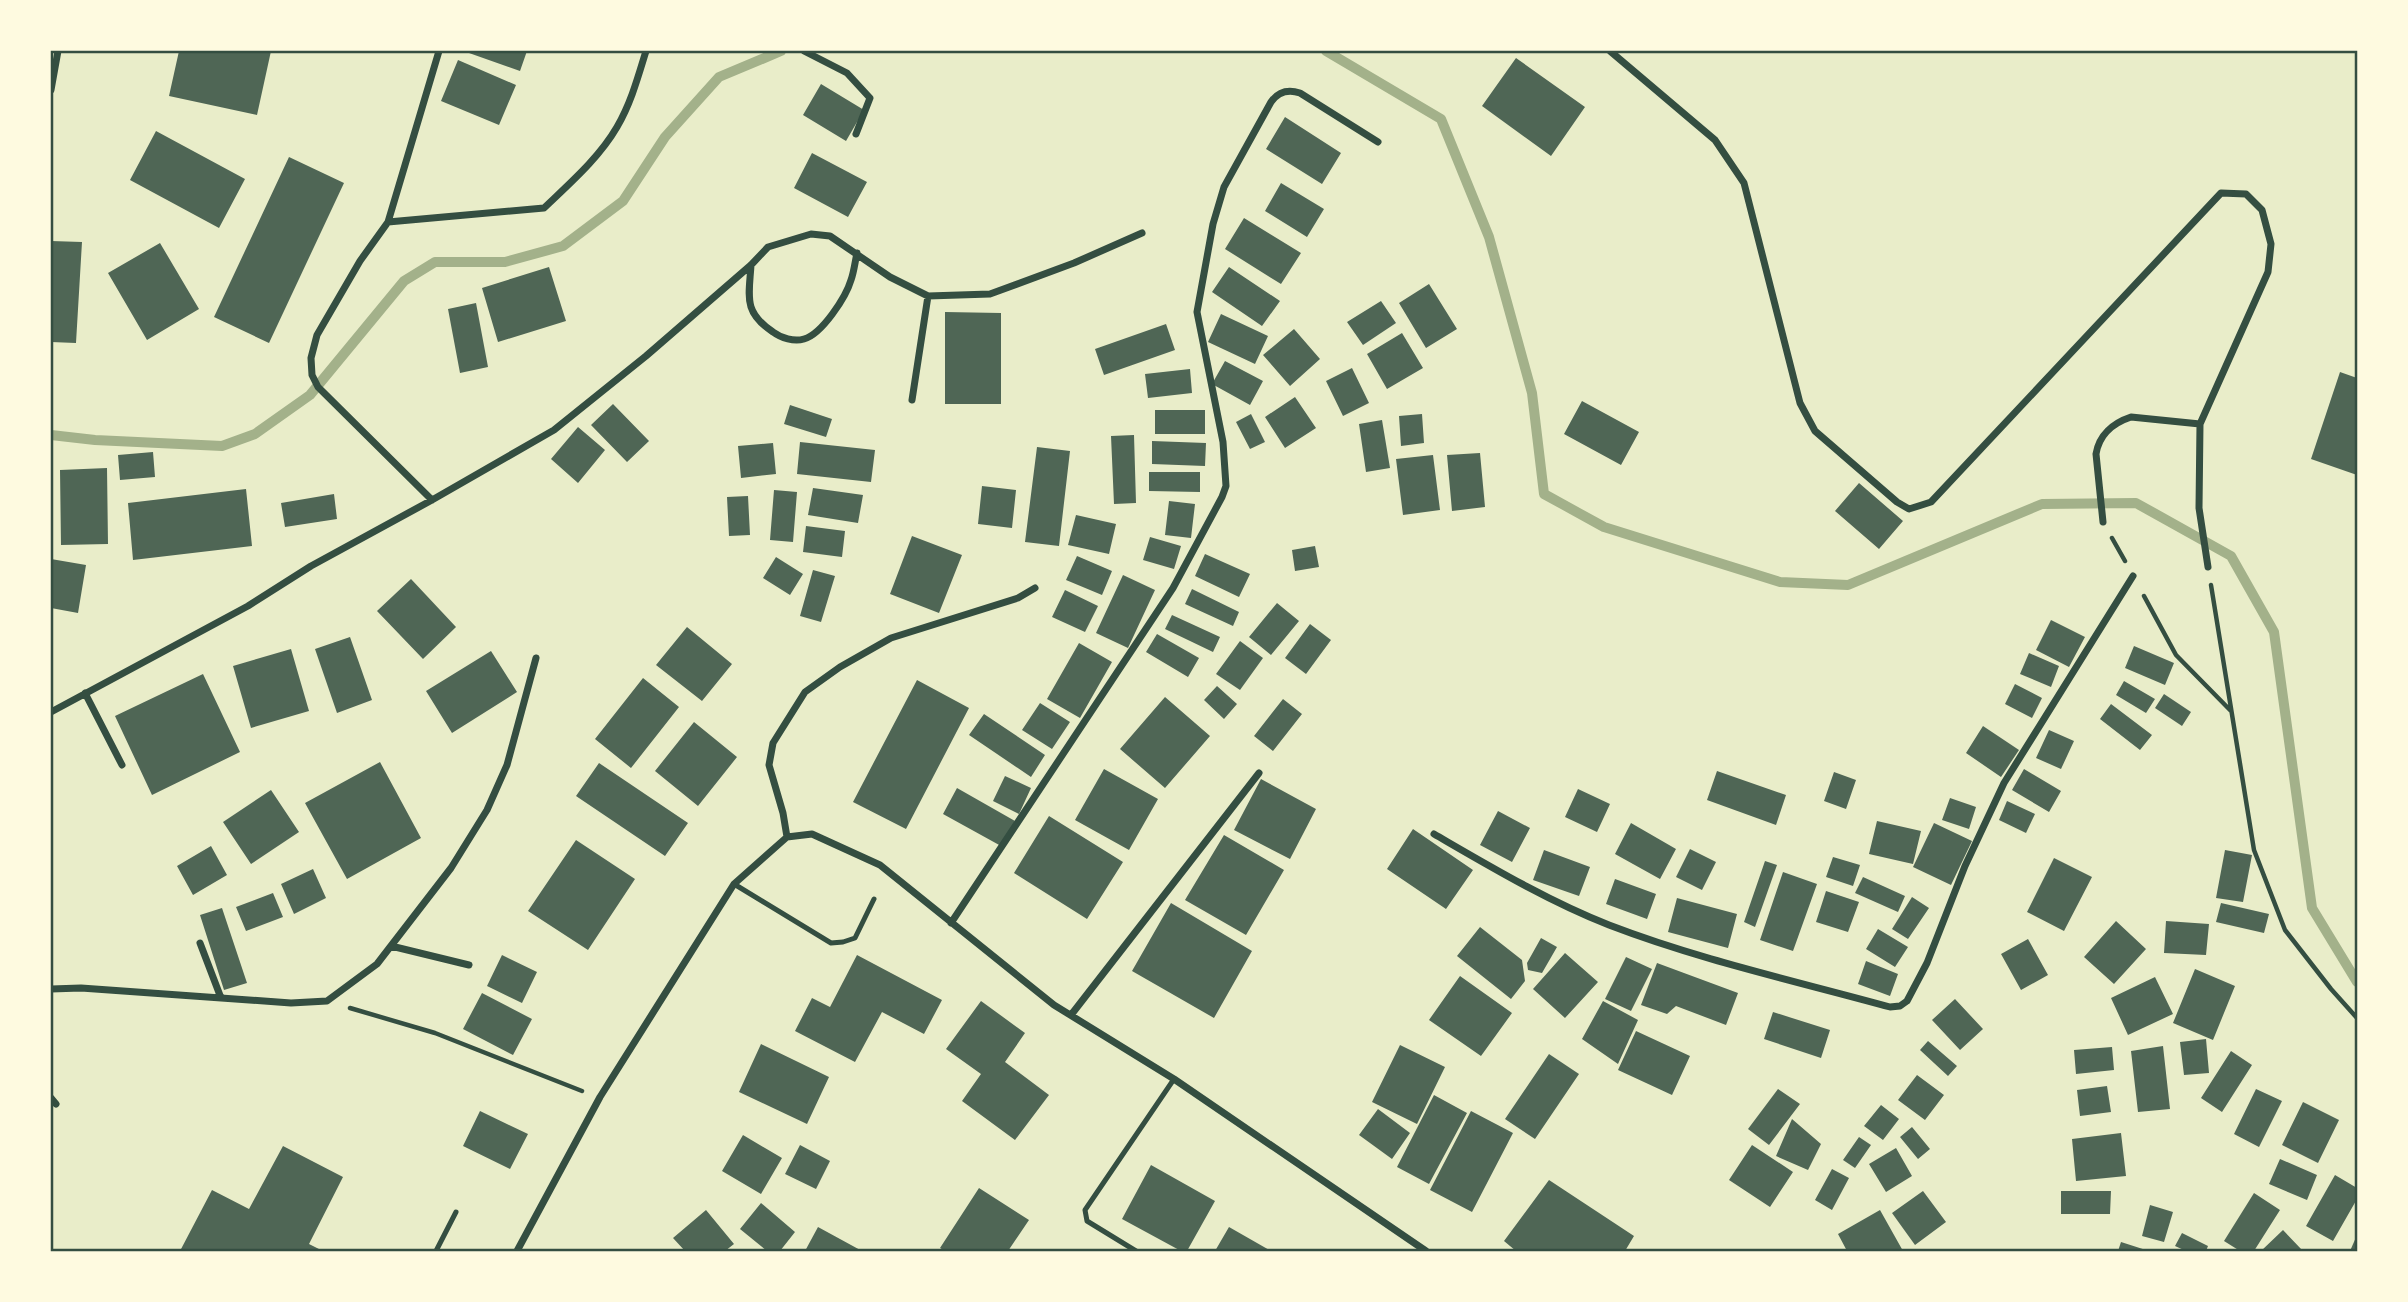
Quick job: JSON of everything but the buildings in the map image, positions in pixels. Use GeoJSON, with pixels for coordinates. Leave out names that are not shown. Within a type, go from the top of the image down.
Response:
{"type":"FeatureCollection","features":[{"type":"Feature","properties":{"kind":"street"},"geometry":{"type":"LineString","coordinates":[[51,90],[58,51]]}},
{"type":"Feature","properties":{"kind":"street"},"geometry":{"type":"LineString","coordinates":[[432,500],[318,387],[312,375],[311,358],[317,335],[360,261],[388,222],[439,51]]}},
{"type":"Feature","properties":{"kind":"street"},"geometry":{"type":"LineString","coordinates":[[388,222],[544,208],[594,158],[616,128],[631,98],[646,51]]}},
{"type":"Feature","properties":{"kind":"street"},"geometry":{"type":"LineString","coordinates":[[804,51],[847,73],[870,98],[856,134]]}},
{"type":"Feature","properties":{"kind":"street"},"geometry":{"type":"LineString","coordinates":[[1610,51],[1716,140],[1744,183],[1800,403],[1815,431],[1897,502],[1909,509],[1930,502],[2221,193],[2246,194],[2262,210],[2271,244],[2268,272],[2200,424],[2200,516],[2208,566]]}},
{"type":"Feature","properties":{"kind":"street"},"geometry":{"type":"LineString","coordinates":[[951,923],[1173,588],[1226,486],[1223,442],[1197,312],[1213,224],[1224,187],[1271,102],[1282,92],[1292,90],[1300,93],[1378,142]]}},
{"type":"Feature","properties":{"kind":"street"},"geometry":{"type":"LineString","coordinates":[[51,712],[248,606],[311,566],[554,430],[646,356],[768,247],[811,234],[830,236],[890,277],[928,296],[990,294],[1073,263],[1142,233]]}},
{"type":"Feature","properties":{"kind":"street"},"geometry":{"type":"LineString","coordinates":[[751,265],[749,301],[755,318],[779,336],[792,340],[806,339],[836,308],[851,281],[857,253]]}},
{"type":"Feature","properties":{"kind":"street"},"geometry":{"type":"LineString","coordinates":[[912,400],[928,296]]}},
{"type":"Feature","properties":{"kind":"street"},"geometry":{"type":"LineString","coordinates":[[2103,522],[2096,465],[2097,445],[2109,429],[2120,420],[2131,417],[2200,424]]}},
{"type":"Feature","properties":{"kind":"street"},"geometry":{"type":"LineString","coordinates":[[1434,834],[1534,891],[1608,925],[1706,957],[1890,1007],[1900,1006],[1907,1001],[1927,963],[1965,866],[2004,783],[2133,576]]}},
{"type":"Feature","properties":{"kind":"street"},"geometry":{"type":"LineString","coordinates":[[787,837],[769,765],[773,743],[805,692],[840,667],[891,638],[1018,598],[1035,589]]}},
{"type":"Feature","properties":{"kind":"street"},"geometry":{"type":"LineString","coordinates":[[51,989],[81,988],[291,1003],[327,1001],[377,964],[450,868],[487,810],[507,765],[536,658]]}},
{"type":"Feature","properties":{"kind":"street"},"geometry":{"type":"LineString","coordinates":[[86,693],[122,765]]}},
{"type":"Feature","properties":{"kind":"street"},"geometry":{"type":"LineString","coordinates":[[1071,1015],[1259,773]]}},
{"type":"Feature","properties":{"kind":"street"},"geometry":{"type":"LineString","coordinates":[[517,1251],[600,1097],[734,884],[787,837],[812,834],[880,865],[1054,1005],[1174,1079],[1426,1251]]}},
{"type":"Feature","properties":{"kind":"street"},"geometry":{"type":"LineString","coordinates":[[200,943],[221,998]]}},
{"type":"Feature","properties":{"kind":"street"},"geometry":{"type":"LineString","coordinates":[[391,946],[469,965]]}},
{"type":"Feature","properties":{"kind":"lane"},"geometry":{"type":"LineString","coordinates":[[734,884],[831,943],[855,938],[874,899]]}},
{"type":"Feature","properties":{"kind":"lane"},"geometry":{"type":"LineString","coordinates":[[1136,1251],[1087,1221],[1085,1210],[1174,1079]]}},
{"type":"Feature","properties":{"kind":"lane"},"geometry":{"type":"LineString","coordinates":[[436,1251],[456,1212]]}},
{"type":"Feature","properties":{"kind":"path"},"geometry":{"type":"LineString","coordinates":[[2103,522],[2176,655],[2231,711]]}},
{"type":"Feature","properties":{"kind":"path"},"geometry":{"type":"LineString","coordinates":[[2208,566],[2254,850],[2285,930],[2357,1018]]}},
{"type":"Feature","properties":{"kind":"path"},"geometry":{"type":"LineString","coordinates":[[327,1001],[435,1033],[600,1097]]}},
{"type":"Feature","properties":{"kind":"waterway"},"geometry":{"type":"LineString","coordinates":[[51,435],[95,440],[222,446],[255,434],[310,395],[404,281],[435,262],[505,262],[563,246],[623,201],[665,137],[719,77],[781,51]]}},
{"type":"Feature","properties":{"kind":"waterway"},"geometry":{"type":"LineString","coordinates":[[1326,51],[1441,119],[1489,237],[1532,393],[1544,494],[1604,527],[1780,582],[1848,585],[2042,504],[2136,503],[2231,556],[2274,632],[2312,908],[2357,982]]}}]}
